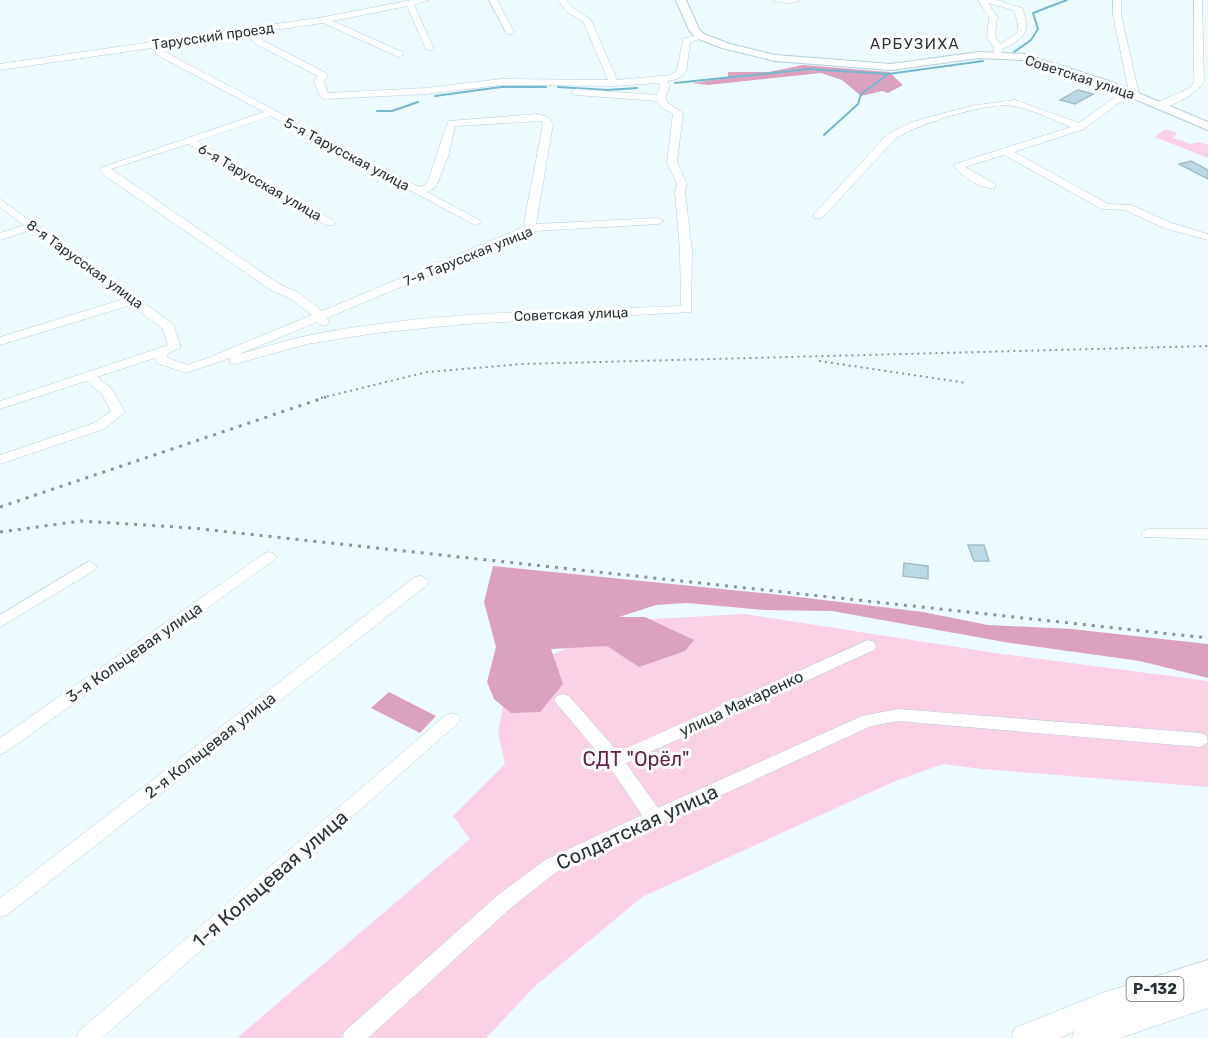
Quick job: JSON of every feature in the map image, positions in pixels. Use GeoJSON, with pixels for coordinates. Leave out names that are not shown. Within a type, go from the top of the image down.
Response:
{"type":"FeatureCollection","features":[{"type":"Feature","properties":{"kind":"highway","name":"Р-132"},"geometry":{"type":"LineString","coordinates":[[1026,1038],[1102,1006],[1208,972]]}},
{"type":"Feature","properties":{"kind":"highway","name":"Р-132"},"geometry":{"type":"LineString","coordinates":[[1087,1038],[1115,1026],[1208,995]]}},
{"type":"Feature","properties":{"kind":"main road"},"geometry":{"type":"LineString","coordinates":[[681,0],[694,30],[700,36]]}},
{"type":"Feature","properties":{"kind":"main road","name":"Советская улица"},"geometry":{"type":"LineString","coordinates":[[700,36],[726,46],[782,60],[838,65],[891,67],[998,51],[1038,61],[1134,94],[1208,126]]}},
{"type":"Feature","properties":{"kind":"street","name":"Тарусский проезд"},"geometry":{"type":"LineString","coordinates":[[0,67],[324,20],[426,0]]}},
{"type":"Feature","properties":{"kind":"street"},"geometry":{"type":"LineString","coordinates":[[493,0],[510,32]]}},
{"type":"Feature","properties":{"kind":"street"},"geometry":{"type":"LineString","coordinates":[[562,0],[570,10],[587,20],[614,82]]}},
{"type":"Feature","properties":{"kind":"street"},"geometry":{"type":"LineString","coordinates":[[777,0],[796,0]]}},
{"type":"Feature","properties":{"kind":"street"},"geometry":{"type":"LineString","coordinates":[[984,0],[1018,8],[1024,22],[1022,33],[998,51],[991,38],[993,16],[984,0]]}},
{"type":"Feature","properties":{"kind":"street"},"geometry":{"type":"LineString","coordinates":[[991,186],[962,170],[959,166],[1080,127],[1104,108],[1121,98],[1134,94],[1117,15],[1117,0]]}},
{"type":"Feature","properties":{"kind":"street"},"geometry":{"type":"LineString","coordinates":[[1160,105],[1194,89],[1199,82],[1198,0]]}},
{"type":"Feature","properties":{"kind":"street"},"geometry":{"type":"LineString","coordinates":[[410,4],[430,49]]}},
{"type":"Feature","properties":{"kind":"street"},"geometry":{"type":"LineString","coordinates":[[324,20],[399,54]]}},
{"type":"Feature","properties":{"kind":"street"},"geometry":{"type":"LineString","coordinates":[[247,32],[261,43],[324,75],[319,82],[325,96],[426,91],[470,84],[552,87],[660,98],[664,86],[662,80]]}},
{"type":"Feature","properties":{"kind":"street"},"geometry":{"type":"LineString","coordinates":[[476,94],[662,80],[674,77],[681,72],[687,41],[700,36]]}},
{"type":"Feature","properties":{"kind":"street","name":"5-я Тарусская улица"},"geometry":{"type":"LineString","coordinates":[[155,45],[162,54],[413,190],[431,187],[444,154],[450,125],[453,123],[537,117],[545,119],[548,124],[530,222],[532,228]]}},
{"type":"Feature","properties":{"kind":"street","name":"Советская улица"},"geometry":{"type":"LineString","coordinates":[[235,360],[288,344],[331,335],[515,316],[687,309],[686,250],[680,192],[682,184],[672,162],[678,113],[664,105],[660,98]]}},
{"type":"Feature","properties":{"kind":"street"},"geometry":{"type":"LineString","coordinates":[[818,216],[892,136],[906,127],[983,106],[1016,103],[1080,127]]}},
{"type":"Feature","properties":{"kind":"street"},"geometry":{"type":"LineString","coordinates":[[272,113],[105,168],[108,173],[202,239],[275,287],[295,296],[320,316],[331,335]]}},
{"type":"Feature","properties":{"kind":"street","name":"6-я Тарусская улица"},"geometry":{"type":"LineString","coordinates":[[190,141],[330,223]]}},
{"type":"Feature","properties":{"kind":"street"},"geometry":{"type":"LineString","coordinates":[[1004,151],[1106,207],[1127,207],[1168,226],[1206,237]]}},
{"type":"Feature","properties":{"kind":"street"},"geometry":{"type":"LineString","coordinates":[[421,190],[425,196],[476,222]]}},
{"type":"Feature","properties":{"kind":"street","name":"8-я Тарусская улица"},"geometry":{"type":"LineString","coordinates":[[0,202],[170,327],[175,347],[160,353]]}},
{"type":"Feature","properties":{"kind":"street","name":"7-я Тарусская улица"},"geometry":{"type":"LineString","coordinates":[[160,353],[162,360],[186,369],[210,362],[532,228],[658,221]]}},
{"type":"Feature","properties":{"kind":"street"},"geometry":{"type":"LineString","coordinates":[[0,237],[32,226]]}},
{"type":"Feature","properties":{"kind":"street"},"geometry":{"type":"LineString","coordinates":[[0,340],[135,300]]}},
{"type":"Feature","properties":{"kind":"street"},"geometry":{"type":"LineString","coordinates":[[0,405],[98,371],[160,353]]}},
{"type":"Feature","properties":{"kind":"street"},"geometry":{"type":"LineString","coordinates":[[0,460],[99,426],[118,412],[106,391],[88,376]]}},
{"type":"Feature","properties":{"kind":"street"},"geometry":{"type":"LineString","coordinates":[[1149,534],[1208,534]]}},
{"type":"Feature","properties":{"kind":"street","name":"3-я Кольцевая улица"},"geometry":{"type":"LineString","coordinates":[[0,747],[269,557]]}},
{"type":"Feature","properties":{"kind":"street"},"geometry":{"type":"LineString","coordinates":[[0,622],[89,566]]}},
{"type":"Feature","properties":{"kind":"street","name":"2-я Кольцевая улица"},"geometry":{"type":"LineString","coordinates":[[0,909],[421,581]]}},
{"type":"Feature","properties":{"kind":"street","name":"улица Макаренко"},"geometry":{"type":"LineString","coordinates":[[615,761],[868,646]]}},
{"type":"Feature","properties":{"kind":"street"},"geometry":{"type":"LineString","coordinates":[[563,700],[615,761],[654,818]]}},
{"type":"Feature","properties":{"kind":"street","name":"Солдатская улица"},"geometry":{"type":"LineString","coordinates":[[353,1038],[505,901],[552,865],[868,720],[898,715],[1200,740]]}},
{"type":"Feature","properties":{"kind":"street","name":"1-я Кольцевая улица"},"geometry":{"type":"LineString","coordinates":[[87,1038],[452,719]]}},
{"type":"Feature","properties":{"kind":"green space"},"geometry":{"type":"Polygon","coordinates":[[[1165,129],[1177,133],[1173,138],[1191,144],[1199,142],[1208,145],[1208,158],[1155,137],[1165,129]]]}},
{"type":"Feature","properties":{"kind":"green space","name":"СДТ \"Орёл\""},"geometry":{"type":"Polygon","coordinates":[[[744,614],[1002,654],[1208,681],[1208,787],[943,764],[895,781],[642,897],[535,986],[486,1038],[237,1038],[470,839],[453,816],[505,764],[498,733],[506,692],[515,670],[636,620],[744,614]]]}},
{"type":"Feature","properties":{"kind":"shaded area"},"geometry":{"type":"Polygon","coordinates":[[[803,65],[889,72],[903,85],[888,93],[882,91],[861,96],[842,80],[821,73],[708,85],[692,83],[728,78],[728,72],[769,72],[803,65]]]}},
{"type":"Feature","properties":{"kind":"shaded area"},"geometry":{"type":"Polygon","coordinates":[[[493,566],[782,595],[923,612],[988,625],[1071,629],[1208,644],[1208,678],[1140,661],[1010,643],[832,611],[764,610],[687,603],[656,605],[619,617],[645,617],[694,640],[685,651],[639,667],[607,646],[551,649],[563,684],[540,712],[511,713],[494,699],[487,682],[496,647],[484,602],[493,566]]]}},
{"type":"Feature","properties":{"kind":"shaded area"},"geometry":{"type":"Polygon","coordinates":[[[389,692],[436,716],[420,733],[371,708],[389,692]]]}},
{"type":"Feature","properties":{"kind":"building"},"geometry":{"type":"Polygon","coordinates":[[[1078,90],[1093,94],[1075,104],[1060,100],[1078,90]]]}},
{"type":"Feature","properties":{"kind":"building"},"geometry":{"type":"Polygon","coordinates":[[[1191,161],[1208,170],[1208,179],[1179,164],[1191,161]]]}},
{"type":"Feature","properties":{"kind":"building"},"geometry":{"type":"Polygon","coordinates":[[[968,545],[984,545],[989,561],[974,561],[968,545]]]}},
{"type":"Feature","properties":{"kind":"building"},"geometry":{"type":"Polygon","coordinates":[[[904,563],[928,566],[928,579],[903,576],[904,563]]]}},
{"type":"Feature","properties":{"kind":"waterway"},"geometry":{"type":"LineString","coordinates":[[1014,52],[1031,40],[1038,29],[1033,13],[1067,0]]}},
{"type":"Feature","properties":{"kind":"waterway"},"geometry":{"type":"LineString","coordinates":[[675,83],[809,69],[888,74],[983,61]]}},
{"type":"Feature","properties":{"kind":"waterway"},"geometry":{"type":"LineString","coordinates":[[824,135],[858,104],[861,94],[887,75]]}},
{"type":"Feature","properties":{"kind":"waterway"},"geometry":{"type":"LineString","coordinates":[[435,96],[501,87],[546,87]]}},
{"type":"Feature","properties":{"kind":"waterway"},"geometry":{"type":"LineString","coordinates":[[558,87],[607,90],[637,88]]}},
{"type":"Feature","properties":{"kind":"waterway"},"geometry":{"type":"LineString","coordinates":[[377,111],[392,111],[418,102]]}},
{"type":"Feature","properties":{"kind":"railway"},"geometry":{"type":"LineString","coordinates":[[321,398],[427,372],[522,364],[1208,346]]}},
{"type":"Feature","properties":{"kind":"railway"},"geometry":{"type":"LineString","coordinates":[[819,361],[967,383]]}},
{"type":"Feature","properties":{"kind":"railway"},"geometry":{"type":"LineString","coordinates":[[0,507],[326,397]]}},
{"type":"Feature","properties":{"kind":"railway"},"geometry":{"type":"LineString","coordinates":[[0,532],[81,521],[192,528],[1208,638]]}},
{"type":"Feature","properties":{"kind":"district","name":"АРБУЗИХА"},"geometry":{"type":"Point","coordinates":[915,44]}}]}
